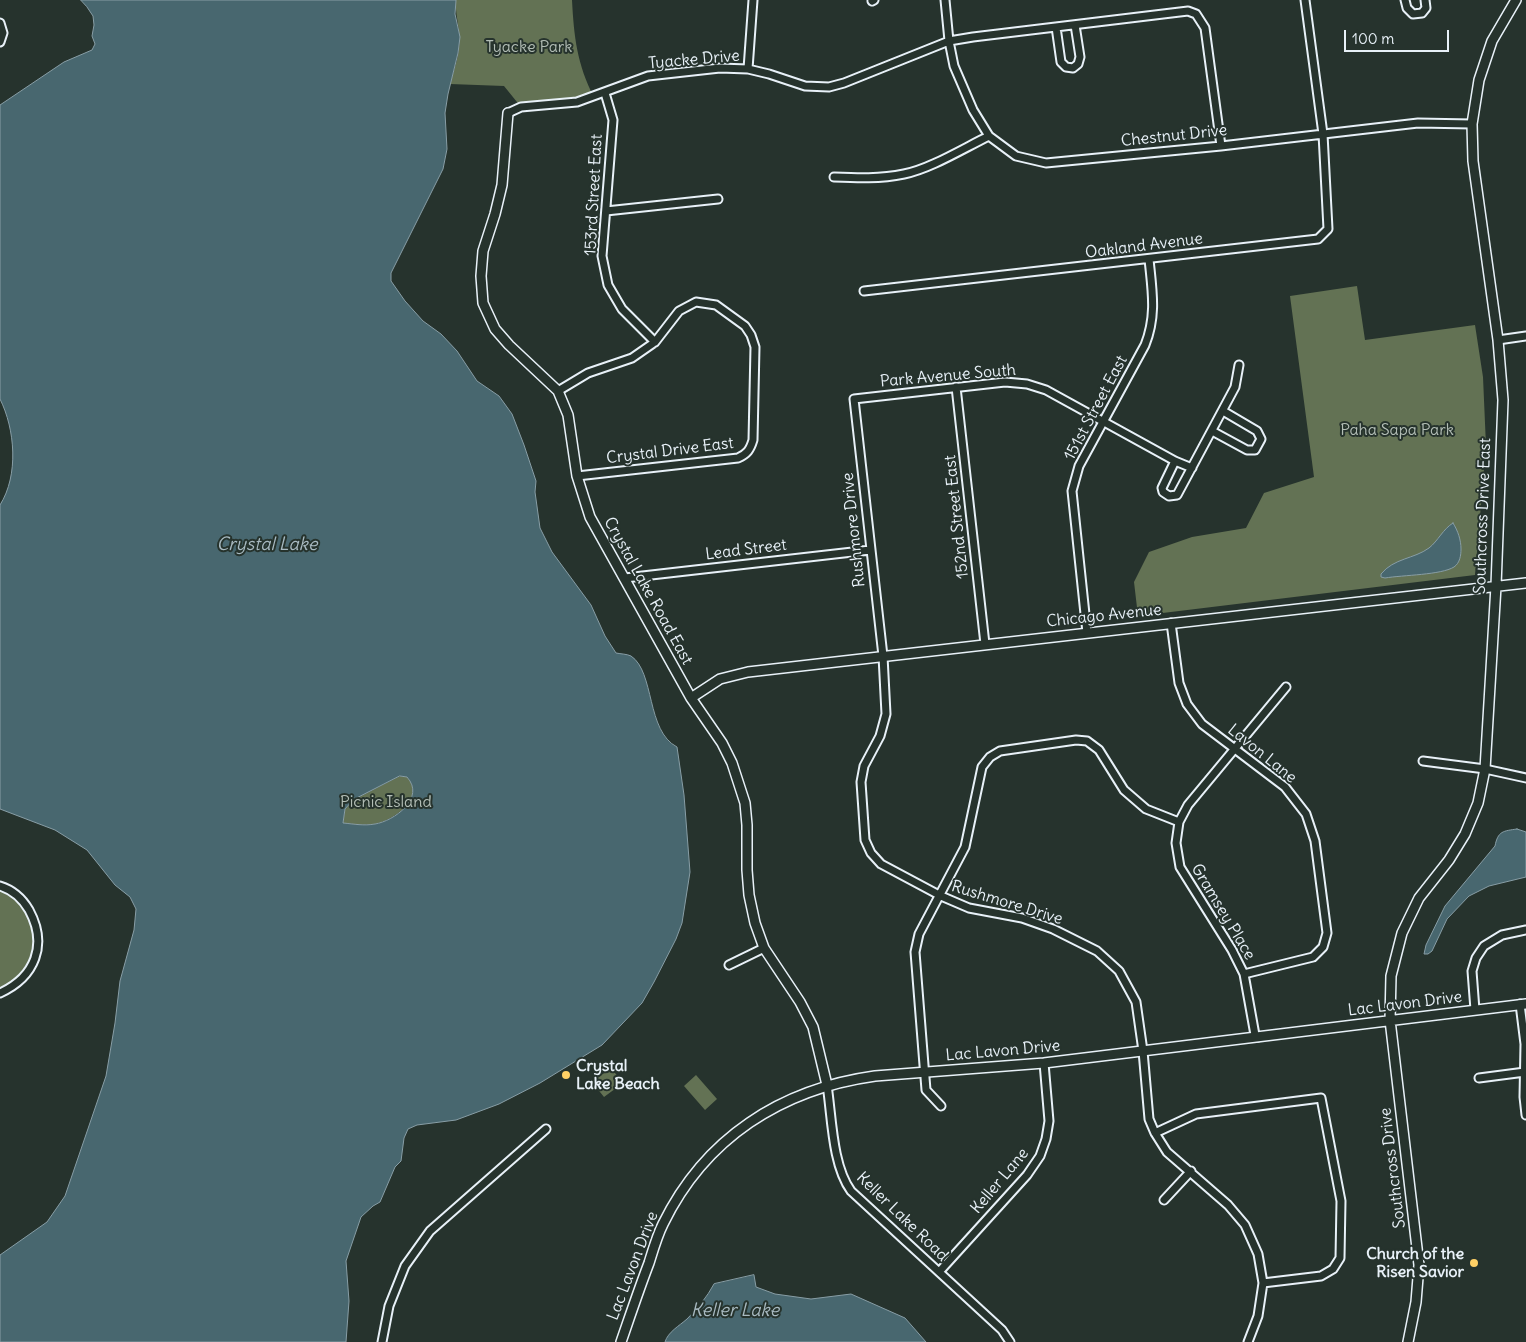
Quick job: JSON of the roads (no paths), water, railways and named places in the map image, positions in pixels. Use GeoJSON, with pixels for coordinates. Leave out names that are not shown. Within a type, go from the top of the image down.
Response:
{"type":"FeatureCollection","features":[{"type":"Feature","properties":{"kind":"street"},"geometry":{"type":"LineString","coordinates":[[748,69],[753,0]]}},
{"type":"Feature","properties":{"kind":"street","name":"Chestnut Drive"},"geometry":{"type":"LineString","coordinates":[[945,0],[949,41],[954,66],[973,110],[990,136],[1016,156],[1046,163],[1221,146],[1418,123],[1472,124]]}},
{"type":"Feature","properties":{"kind":"street","name":"Oakland Avenue"},"geometry":{"type":"LineString","coordinates":[[864,291],[1318,239],[1328,229],[1323,134],[1306,0]]}},
{"type":"Feature","properties":{"kind":"street"},"geometry":{"type":"LineString","coordinates":[[1405,0],[1407,8],[1413,14],[1422,13],[1426,8],[1425,0]]}},
{"type":"Feature","properties":{"kind":"street","name":"Southcross Drive East"},"geometry":{"type":"LineString","coordinates":[[1390,1020],[1391,976],[1402,933],[1419,898],[1449,860],[1465,834],[1478,803],[1485,769],[1496,586],[1504,400],[1498,340],[1473,161],[1472,124],[1479,80],[1492,41],[1516,0]]}},
{"type":"Feature","properties":{"kind":"street","name":"Tyacke Drive"},"geometry":{"type":"LineString","coordinates":[[508,113],[521,107],[577,102],[648,76],[720,68],[748,69],[770,74],[804,86],[829,87],[844,83],[949,41],[973,36],[1188,11],[1196,14],[1205,28],[1221,146]]}},
{"type":"Feature","properties":{"kind":"street"},"geometry":{"type":"LineString","coordinates":[[0,23],[3,33],[0,42]]}},
{"type":"Feature","properties":{"kind":"street"},"geometry":{"type":"LineString","coordinates":[[1056,27],[1061,62],[1066,67],[1073,68],[1078,64],[1080,57],[1075,25]]}},
{"type":"Feature","properties":{"kind":"street","name":"153rd Street East"},"geometry":{"type":"LineString","coordinates":[[604,93],[613,120],[602,256],[608,284],[622,308],[655,342]]}},
{"type":"Feature","properties":{"kind":"street","name":"Crystal Lake Road East"},"geometry":{"type":"LineString","coordinates":[[508,113],[502,185],[496,214],[482,251],[483,303],[495,329],[509,346],[558,391],[568,415],[577,476],[590,517],[691,698],[722,743],[739,780],[745,803],[749,895],[755,923],[764,948],[800,1002],[813,1027],[827,1085]]}},
{"type":"Feature","properties":{"kind":"street"},"geometry":{"type":"LineString","coordinates":[[834,177],[882,178],[906,174],[926,167],[990,136]]}},
{"type":"Feature","properties":{"kind":"street"},"geometry":{"type":"LineString","coordinates":[[606,211],[718,199]]}},
{"type":"Feature","properties":{"kind":"street","name":"151st Street East"},"geometry":{"type":"LineString","coordinates":[[1087,633],[1072,491],[1079,466],[1145,345],[1151,330],[1154,307],[1149,259]]}},
{"type":"Feature","properties":{"kind":"street","name":"Crystal Drive East"},"geometry":{"type":"LineString","coordinates":[[577,476],[738,458],[745,455],[750,449],[753,436],[755,347],[752,335],[746,326],[716,305],[696,302],[679,311],[655,342]]}},
{"type":"Feature","properties":{"kind":"street"},"geometry":{"type":"LineString","coordinates":[[1498,340],[1526,336]]}},
{"type":"Feature","properties":{"kind":"street"},"geometry":{"type":"LineString","coordinates":[[558,391],[588,373],[632,358],[655,342]]}},
{"type":"Feature","properties":{"kind":"street"},"geometry":{"type":"LineString","coordinates":[[1175,461],[1162,488],[1166,495],[1177,495],[1192,468],[1234,387],[1238,365]]}},
{"type":"Feature","properties":{"kind":"street","name":"Park Avenue South"},"geometry":{"type":"LineString","coordinates":[[854,399],[1005,382],[1028,384],[1046,390],[1175,461],[1192,468]]}},
{"type":"Feature","properties":{"kind":"street","name":"152nd Street East"},"geometry":{"type":"LineString","coordinates":[[956,387],[985,644]]}},
{"type":"Feature","properties":{"kind":"street","name":"Rushmore Drive"},"geometry":{"type":"LineString","coordinates":[[854,399],[883,656],[886,714],[880,736],[864,766],[861,782],[865,840],[871,853],[881,864],[941,896],[969,908],[1022,918],[1053,929],[1098,952],[1119,971],[1136,1002],[1143,1051],[1149,1119],[1155,1133],[1167,1152],[1228,1205],[1245,1225],[1258,1254],[1262,1283],[1258,1316],[1248,1342]]}},
{"type":"Feature","properties":{"kind":"street"},"geometry":{"type":"LineString","coordinates":[[1212,431],[1247,450],[1255,450],[1261,439],[1257,431],[1223,411]]}},
{"type":"Feature","properties":{"kind":"street","name":"Lead Street"},"geometry":{"type":"LineString","coordinates":[[625,578],[870,550]]}},
{"type":"Feature","properties":{"kind":"street","name":"Chicago Avenue"},"geometry":{"type":"LineString","coordinates":[[691,698],[720,679],[748,672],[1526,583]]}},
{"type":"Feature","properties":{"kind":"street","name":"Lavon Lane"},"geometry":{"type":"LineString","coordinates":[[1171,623],[1179,683],[1187,704],[1202,724],[1285,786],[1306,814],[1315,841],[1327,933],[1323,947],[1313,957],[1244,974]]}},
{"type":"Feature","properties":{"kind":"street","name":"Gramsey Place"},"geometry":{"type":"LineString","coordinates":[[1258,1037],[1255,1035],[1244,974],[1232,950],[1180,867],[1176,843],[1179,822],[1188,805],[1286,687]]}},
{"type":"Feature","properties":{"kind":"street"},"geometry":{"type":"LineString","coordinates":[[941,1106],[926,1090],[915,952],[919,934],[941,896],[965,847],[982,768],[990,757],[1000,750],[1076,740],[1088,741],[1099,750],[1124,790],[1146,809],[1179,822]]}},
{"type":"Feature","properties":{"kind":"street"},"geometry":{"type":"LineString","coordinates":[[1423,761],[1485,769],[1526,778]]}},
{"type":"Feature","properties":{"kind":"street"},"geometry":{"type":"LineString","coordinates":[[0,886],[12,891],[23,902],[34,922],[38,939],[36,954],[30,968],[20,980],[0,993]]}},
{"type":"Feature","properties":{"kind":"street"},"geometry":{"type":"LineString","coordinates":[[1475,1010],[1472,971],[1476,958],[1484,946],[1502,935],[1526,930]]}},
{"type":"Feature","properties":{"kind":"street"},"geometry":{"type":"LineString","coordinates":[[729,965],[764,948]]}},
{"type":"Feature","properties":{"kind":"street"},"geometry":{"type":"LineString","coordinates":[[1523,1004],[1526,1072],[1524,1102],[1526,1115]]}},
{"type":"Feature","properties":{"kind":"street","name":"Lac Lavon Drive"},"geometry":{"type":"LineString","coordinates":[[621,1342],[662,1226],[680,1193],[702,1164],[728,1138],[759,1115],[794,1097],[827,1085],[867,1077],[1044,1064],[1523,1004]]}},
{"type":"Feature","properties":{"kind":"street","name":"Southcross Drive"},"geometry":{"type":"LineString","coordinates":[[1390,1020],[1418,1265],[1416,1302],[1408,1342]]}},
{"type":"Feature","properties":{"kind":"street","name":"Keller Lane"},"geometry":{"type":"LineString","coordinates":[[939,1272],[1027,1175],[1040,1156],[1046,1139],[1049,1121],[1044,1064]]}},
{"type":"Feature","properties":{"kind":"street"},"geometry":{"type":"LineString","coordinates":[[1480,1078],[1526,1072]]}},
{"type":"Feature","properties":{"kind":"street","name":"Keller Lake Road"},"geometry":{"type":"LineString","coordinates":[[827,1085],[838,1165],[844,1181],[851,1191],[1002,1330],[1010,1342]]}},
{"type":"Feature","properties":{"kind":"street"},"geometry":{"type":"LineString","coordinates":[[1155,1133],[1196,1114],[1321,1098],[1342,1201],[1340,1258],[1333,1269],[1321,1276],[1262,1283]]}},
{"type":"Feature","properties":{"kind":"street"},"geometry":{"type":"LineString","coordinates":[[382,1342],[389,1306],[405,1266],[430,1231],[546,1129]]}},
{"type":"Feature","properties":{"kind":"street"},"geometry":{"type":"LineString","coordinates":[[1164,1200],[1190,1172]]}},
{"type":"Feature","properties":{"kind":"water","name":"Crystal Lake"},"geometry":{"type":"Polygon","coordinates":[[[81,0],[456,0],[455,14],[460,37],[445,113],[447,149],[443,169],[391,273],[391,281],[405,301],[423,321],[441,334],[457,351],[477,381],[499,396],[512,414],[536,481],[535,492],[540,528],[552,552],[591,605],[605,636],[616,653],[631,656],[639,664],[660,728],[667,739],[677,747],[684,795],[690,872],[682,923],[654,982],[642,1003],[602,1045],[540,1083],[499,1104],[456,1120],[417,1125],[408,1129],[404,1138],[401,1161],[395,1167],[380,1202],[361,1217],[346,1261],[349,1301],[346,1342],[0,1342],[0,1255],[47,1222],[65,1196],[106,1076],[120,981],[134,930],[136,909],[130,897],[115,885],[87,850],[55,830],[0,809],[0,505],[10,480],[13,452],[9,424],[0,399],[0,105],[64,62],[92,50],[95,44],[92,36],[93,16],[81,0]],[[400,776],[353,800],[345,809],[343,823],[375,824],[383,822],[398,813],[405,807],[413,793],[412,785],[407,777],[400,776]]]}},
{"type":"Feature","properties":{"kind":"water"},"geometry":{"type":"Polygon","coordinates":[[[1453,523],[1459,536],[1461,549],[1459,561],[1454,567],[1431,573],[1381,577],[1381,574],[1392,565],[1429,548],[1446,528],[1453,523]]]}},
{"type":"Feature","properties":{"kind":"water"},"geometry":{"type":"Polygon","coordinates":[[[1517,829],[1526,832],[1526,877],[1489,886],[1469,896],[1447,919],[1432,951],[1424,954],[1426,945],[1445,906],[1495,846],[1498,837],[1505,831],[1517,829]]]}},
{"type":"Feature","properties":{"kind":"water","name":"Keller Lake"},"geometry":{"type":"Polygon","coordinates":[[[754,1275],[756,1287],[775,1294],[811,1299],[851,1294],[905,1318],[926,1342],[665,1342],[671,1332],[699,1307],[714,1284],[754,1275]]]}},
{"type":"Feature","properties":{"kind":"place","name":"Crystal Lake Beach"},"geometry":{"type":"Point","coordinates":[566,1075]}},
{"type":"Feature","properties":{"kind":"place","name":"Church of the Risen Savior"},"geometry":{"type":"Point","coordinates":[1474,1263]}},
{"type":"Feature","properties":{"kind":"park label","name":"Tyacke Park"},"geometry":{"type":"Point","coordinates":[529,47]}},
{"type":"Feature","properties":{"kind":"park label","name":"Paha Sapa Park"},"geometry":{"type":"Point","coordinates":[1397,430]}},
{"type":"Feature","properties":{"kind":"park label","name":"Picnic Island"},"geometry":{"type":"Point","coordinates":[386,802]}}]}
